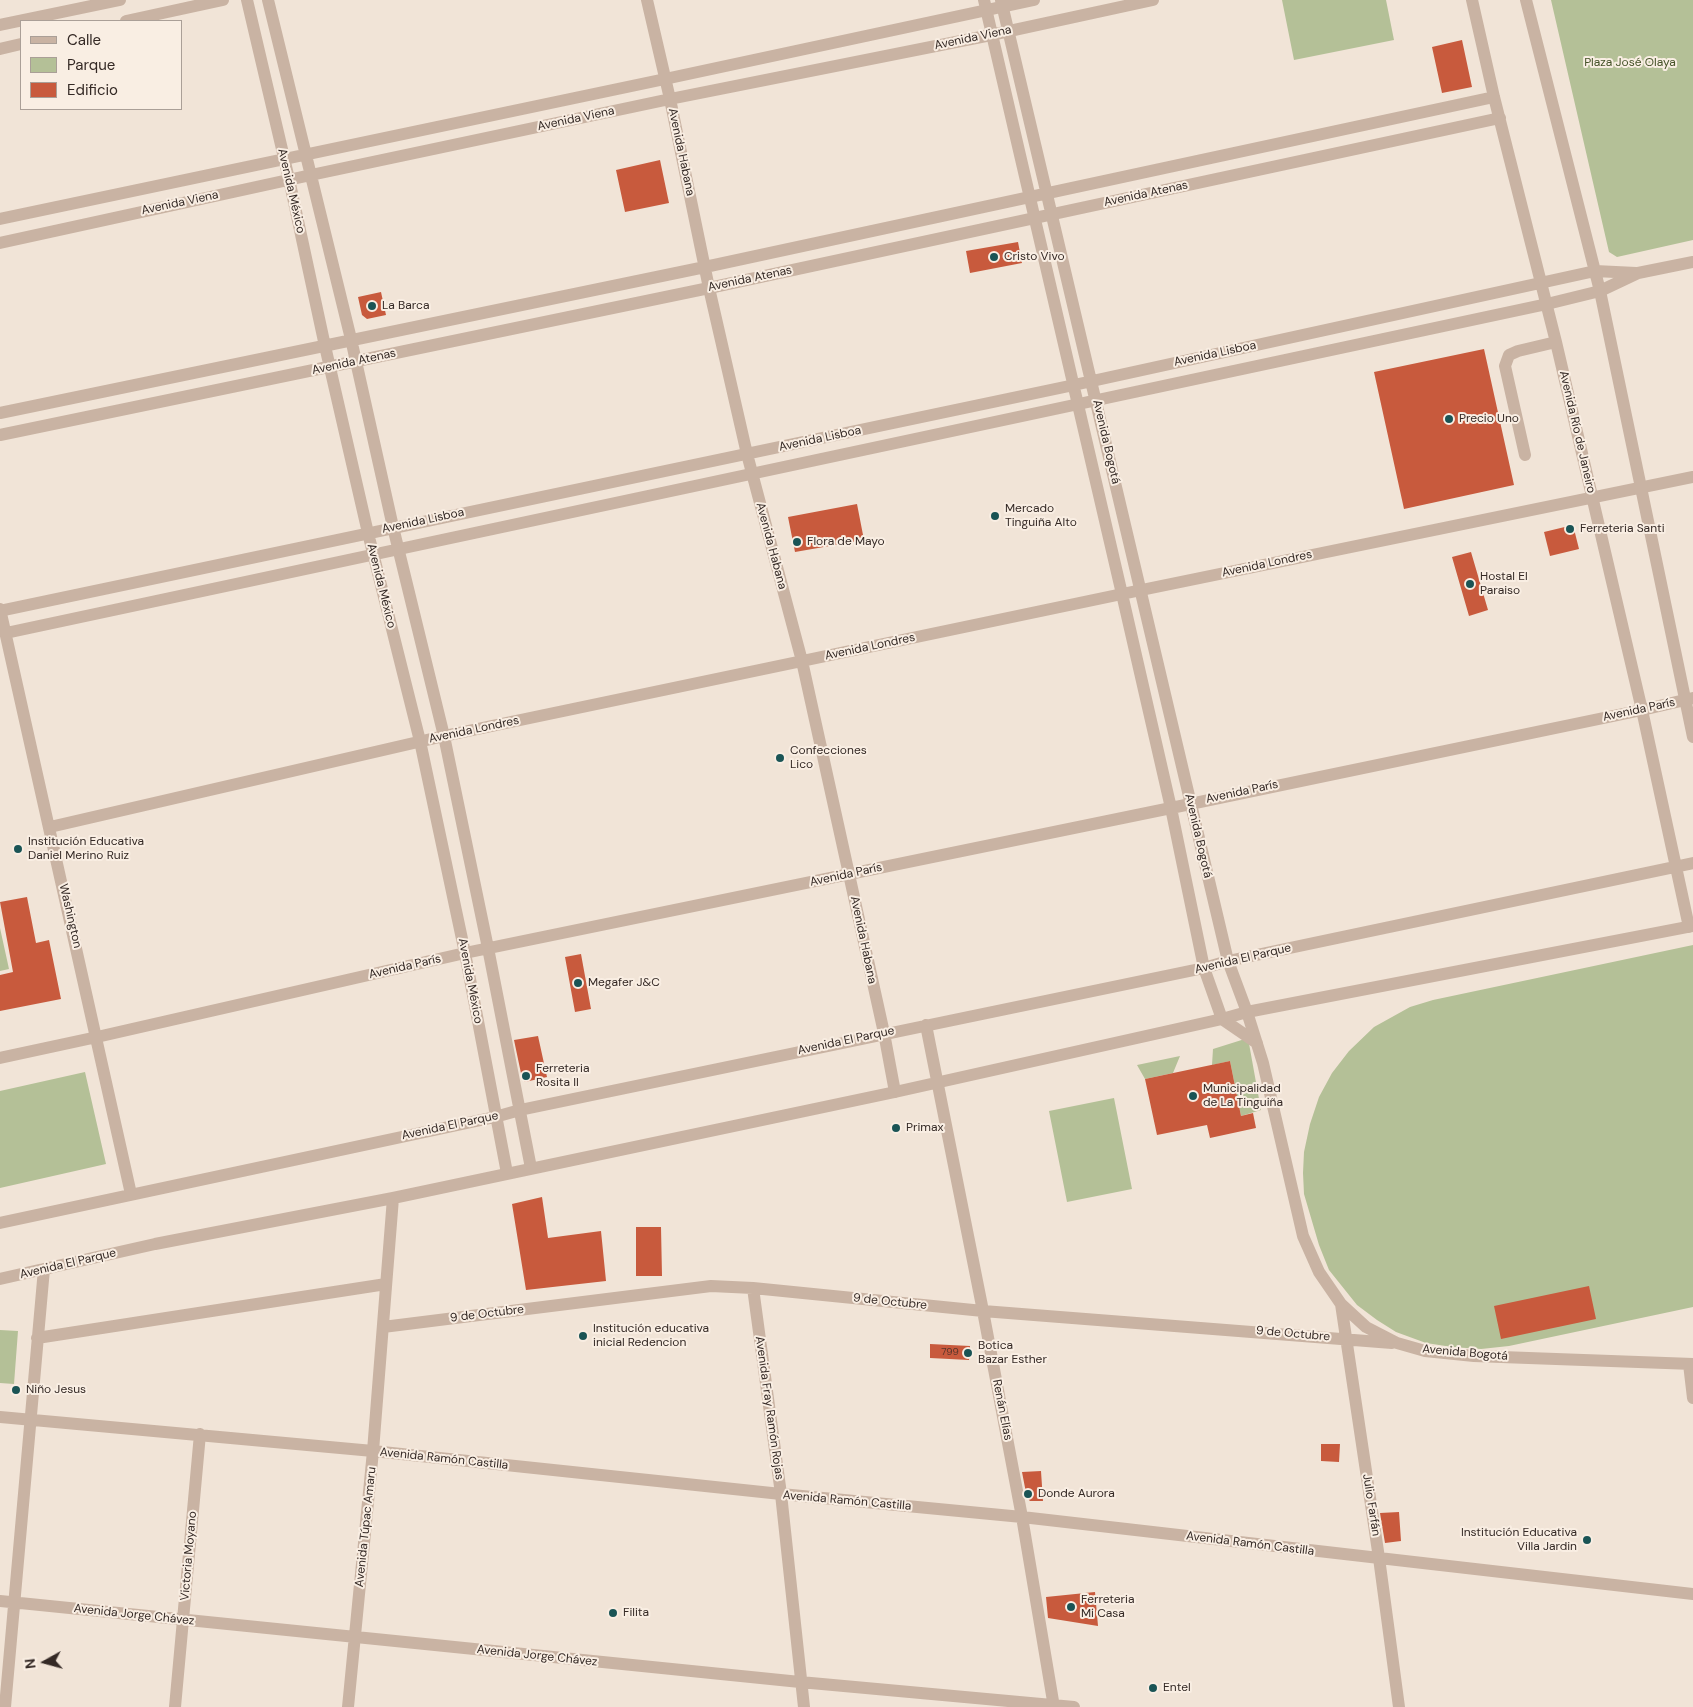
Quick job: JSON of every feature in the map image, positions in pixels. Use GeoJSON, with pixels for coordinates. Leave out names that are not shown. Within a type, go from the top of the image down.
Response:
{"type":"FeatureCollection","features":[{"type":"Feature","properties":{"kind":"street"},"geometry":{"type":"LineString","coordinates":[[24,20],[120,0]]}},
{"type":"Feature","properties":{"kind":"street"},"geometry":{"type":"LineString","coordinates":[[131,20],[223,0]]}},
{"type":"Feature","properties":{"kind":"street","name":"Avenida México"},"geometry":{"type":"LineString","coordinates":[[247,0],[368,533],[420,741],[465,953],[507,1174]]}},
{"type":"Feature","properties":{"kind":"street","name":"Avenida México"},"geometry":{"type":"LineString","coordinates":[[268,0],[351,339],[393,527],[444,736],[531,1168]]}},
{"type":"Feature","properties":{"kind":"street","name":"Avenida Habana"},"geometry":{"type":"LineString","coordinates":[[647,0],[666,79],[708,288],[751,473],[802,661],[884,1033],[895,1092]]}},
{"type":"Feature","properties":{"kind":"street","name":"Avenida Viena"},"geometry":{"type":"LineString","coordinates":[[0,219],[666,79],[985,5],[1034,0]]}},
{"type":"Feature","properties":{"kind":"street","name":"Avenida Viena"},"geometry":{"type":"LineString","coordinates":[[0,243],[311,174],[1153,0]]}},
{"type":"Feature","properties":{"kind":"street","name":"Avenida Río de Janeiro"},"geometry":{"type":"LineString","coordinates":[[1472,0],[1494,98],[1556,342],[1642,710],[1675,866],[1691,927]]}},
{"type":"Feature","properties":{"kind":"street"},"geometry":{"type":"LineString","coordinates":[[1526,0],[1600,292],[1641,487],[1689,699],[1693,737]]}},
{"type":"Feature","properties":{"kind":"street","name":"Avenida Bogotá"},"geometry":{"type":"LineString","coordinates":[[1002,3],[1228,960],[1257,1043],[1276,1116],[1303,1236],[1319,1272],[1341,1304],[1366,1327],[1398,1343],[1425,1351],[1474,1356],[1691,1364]]}},
{"type":"Feature","properties":{"kind":"street","name":"Avenida Bogotá"},"geometry":{"type":"LineString","coordinates":[[985,5],[1171,808],[1204,968],[1222,1019]]}},
{"type":"Feature","properties":{"kind":"street"},"geometry":{"type":"LineString","coordinates":[[0,25],[20,21]]}},
{"type":"Feature","properties":{"kind":"street"},"geometry":{"type":"LineString","coordinates":[[0,49],[20,44]]}},
{"type":"Feature","properties":{"kind":"street","name":"Avenida Atenas"},"geometry":{"type":"LineString","coordinates":[[0,413],[705,267],[1494,98]]}},
{"type":"Feature","properties":{"kind":"street","name":"Avenida Atenas"},"geometry":{"type":"LineString","coordinates":[[0,435],[708,288],[1500,118]]}},
{"type":"Feature","properties":{"kind":"street","name":"Avenida Lisboa"},"geometry":{"type":"LineString","coordinates":[[6,632],[1547,304],[1600,292],[1638,274],[1693,262]]}},
{"type":"Feature","properties":{"kind":"street","name":"Avenida Lisboa"},"geometry":{"type":"LineString","coordinates":[[0,610],[1074,385],[1595,271],[1638,274]]}},
{"type":"Feature","properties":{"kind":"street"},"geometry":{"type":"LineString","coordinates":[[1525,455],[1505,366],[1509,355],[1518,350],[1556,342]]}},
{"type":"Feature","properties":{"kind":"street","name":"Avenida Londres"},"geometry":{"type":"LineString","coordinates":[[50,827],[420,741],[1693,477]]}},
{"type":"Feature","properties":{"kind":"street","name":"Washington"},"geometry":{"type":"LineString","coordinates":[[0,610],[131,1194]]}},
{"type":"Feature","properties":{"kind":"street","name":"Avenida París"},"geometry":{"type":"LineString","coordinates":[[0,1058],[97,1038],[488,948],[849,875],[1689,699]]}},
{"type":"Feature","properties":{"kind":"street","name":"Avenida El Parque"},"geometry":{"type":"LineString","coordinates":[[0,1223],[495,1117],[520,1110],[1204,968],[1228,960],[1693,863]]}},
{"type":"Feature","properties":{"kind":"street","name":"Avenida El Parque"},"geometry":{"type":"LineString","coordinates":[[0,1279],[155,1244],[394,1198],[895,1092],[1247,1012],[1691,927]]}},
{"type":"Feature","properties":{"kind":"street"},"geometry":{"type":"LineString","coordinates":[[1222,1019],[1257,1043]]}},
{"type":"Feature","properties":{"kind":"street","name":"Renán Elías"},"geometry":{"type":"LineString","coordinates":[[926,1026],[1022,1518],[1054,1706]]}},
{"type":"Feature","properties":{"kind":"street","name":"Avenida Túpac Amaru"},"geometry":{"type":"LineString","coordinates":[[348,1707],[373,1451],[394,1198]]}},
{"type":"Feature","properties":{"kind":"street"},"geometry":{"type":"LineString","coordinates":[[4,1707],[44,1269]]}},
{"type":"Feature","properties":{"kind":"street"},"geometry":{"type":"LineString","coordinates":[[38,1338],[386,1284]]}},
{"type":"Feature","properties":{"kind":"street","name":"9 de Octubre"},"geometry":{"type":"LineString","coordinates":[[383,1327],[710,1286],[753,1288],[983,1311],[1398,1343]]}},
{"type":"Feature","properties":{"kind":"street","name":"Avenida Fray Ramón Rojas"},"geometry":{"type":"LineString","coordinates":[[753,1288],[781,1494],[804,1707]]}},
{"type":"Feature","properties":{"kind":"street","name":"Julio Farfán"},"geometry":{"type":"LineString","coordinates":[[1341,1304],[1399,1707]]}},
{"type":"Feature","properties":{"kind":"street"},"geometry":{"type":"LineString","coordinates":[[1691,1364],[1693,1398]]}},
{"type":"Feature","properties":{"kind":"street","name":"Avenida Ramón Castilla"},"geometry":{"type":"LineString","coordinates":[[0,1417],[373,1451],[1022,1518],[1693,1594]]}},
{"type":"Feature","properties":{"kind":"street","name":"Victoria Moyano"},"geometry":{"type":"LineString","coordinates":[[175,1707],[200,1434]]}},
{"type":"Feature","properties":{"kind":"street","name":"Avenida Jorge Chávez"},"geometry":{"type":"LineString","coordinates":[[0,1602],[800,1682],[1074,1707]]}},
{"type":"Feature","properties":{"kind":"green space"},"geometry":{"type":"Polygon","coordinates":[[[1282,0],[1386,0],[1394,40],[1294,60],[1282,0]]]}},
{"type":"Feature","properties":{"kind":"green space","name":"Plaza José Olaya"},"geometry":{"type":"Polygon","coordinates":[[[1551,0],[1693,0],[1693,240],[1617,257],[1609,252],[1551,0]]]}},
{"type":"Feature","properties":{"kind":"green space"},"geometry":{"type":"Polygon","coordinates":[[[0,928],[9,969],[0,971],[0,928]]]}},
{"type":"Feature","properties":{"kind":"green space"},"geometry":{"type":"Polygon","coordinates":[[[1693,945],[1693,1307],[1509,1346],[1481,1349],[1426,1343],[1396,1332],[1357,1305],[1329,1270],[1319,1245],[1304,1194],[1303,1173],[1304,1152],[1310,1124],[1319,1097],[1332,1073],[1349,1051],[1374,1027],[1410,1007],[1433,1000],[1693,945]]]}},
{"type":"Feature","properties":{"kind":"green space"},"geometry":{"type":"Polygon","coordinates":[[[1248,1038],[1261,1110],[1241,1116],[1230,1061],[1212,1065],[1213,1049],[1248,1038]]]}},
{"type":"Feature","properties":{"kind":"green space"},"geometry":{"type":"Polygon","coordinates":[[[1180,1056],[1173,1073],[1145,1079],[1137,1065],[1180,1056]]]}},
{"type":"Feature","properties":{"kind":"green space"},"geometry":{"type":"Polygon","coordinates":[[[85,1072],[106,1164],[0,1188],[0,1091],[85,1072]]]}},
{"type":"Feature","properties":{"kind":"green space"},"geometry":{"type":"Polygon","coordinates":[[[1114,1098],[1132,1189],[1067,1202],[1049,1111],[1114,1098]]]}},
{"type":"Feature","properties":{"kind":"green space"},"geometry":{"type":"Polygon","coordinates":[[[0,1330],[18,1331],[14,1384],[0,1383],[0,1330]]]}},
{"type":"Feature","properties":{"kind":"building"},"geometry":{"type":"Polygon","coordinates":[[[1462,40],[1472,87],[1442,93],[1432,47],[1462,40]]]}},
{"type":"Feature","properties":{"kind":"building"},"geometry":{"type":"Polygon","coordinates":[[[660,160],[669,203],[625,212],[616,170],[660,160]]]}},
{"type":"Feature","properties":{"kind":"building","name":"Cristo Vivo"},"geometry":{"type":"Polygon","coordinates":[[[1018,242],[1022,263],[970,273],[966,251],[1018,242]]]}},
{"type":"Feature","properties":{"kind":"building","name":"La Barca"},"geometry":{"type":"Polygon","coordinates":[[[381,292],[386,315],[367,319],[362,315],[358,297],[381,292]]]}},
{"type":"Feature","properties":{"kind":"building"},"geometry":{"type":"Polygon","coordinates":[[[1484,349],[1514,485],[1404,509],[1374,372],[1484,349]]]}},
{"type":"Feature","properties":{"kind":"building"},"geometry":{"type":"Polygon","coordinates":[[[857,504],[864,540],[795,552],[788,517],[857,504]]]}},
{"type":"Feature","properties":{"kind":"building"},"geometry":{"type":"Polygon","coordinates":[[[1573,525],[1579,549],[1550,556],[1544,532],[1573,525]]]}},
{"type":"Feature","properties":{"kind":"building","name":"Hostal El Paraiso"},"geometry":{"type":"Polygon","coordinates":[[[1471,552],[1488,610],[1469,616],[1452,557],[1471,552]]]}},
{"type":"Feature","properties":{"kind":"building"},"geometry":{"type":"Polygon","coordinates":[[[27,897],[36,943],[49,940],[61,999],[0,1011],[0,975],[13,972],[0,902],[27,897]]]}},
{"type":"Feature","properties":{"kind":"building","name":"Megafer J&C"},"geometry":{"type":"Polygon","coordinates":[[[581,954],[591,1009],[575,1012],[565,957],[581,954]]]}},
{"type":"Feature","properties":{"kind":"building"},"geometry":{"type":"Polygon","coordinates":[[[538,1036],[547,1077],[525,1082],[522,1078],[514,1040],[538,1036]]]}},
{"type":"Feature","properties":{"kind":"building","name":"Municipalidad de La Tinguiña"},"geometry":{"type":"Polygon","coordinates":[[[1230,1061],[1241,1116],[1253,1113],[1256,1128],[1210,1138],[1207,1125],[1157,1135],[1145,1079],[1230,1061]]]}},
{"type":"Feature","properties":{"kind":"building"},"geometry":{"type":"Polygon","coordinates":[[[542,1197],[548,1238],[601,1231],[606,1281],[526,1290],[512,1204],[542,1197]]]}},
{"type":"Feature","properties":{"kind":"building"},"geometry":{"type":"Polygon","coordinates":[[[636,1227],[661,1227],[662,1276],[636,1276],[636,1227]]]}},
{"type":"Feature","properties":{"kind":"building"},"geometry":{"type":"Polygon","coordinates":[[[1589,1286],[1596,1319],[1501,1339],[1494,1306],[1589,1286]]]}},
{"type":"Feature","properties":{"kind":"building"},"geometry":{"type":"Polygon","coordinates":[[[930,1344],[970,1346],[969,1360],[930,1358],[930,1344]]]}},
{"type":"Feature","properties":{"kind":"building"},"geometry":{"type":"Polygon","coordinates":[[[1321,1444],[1340,1444],[1339,1462],[1321,1461],[1321,1444]]]}},
{"type":"Feature","properties":{"kind":"building"},"geometry":{"type":"Polygon","coordinates":[[[1041,1471],[1043,1501],[1030,1501],[1027,1498],[1022,1472],[1041,1471]]]}},
{"type":"Feature","properties":{"kind":"building"},"geometry":{"type":"Polygon","coordinates":[[[1399,1512],[1401,1541],[1385,1543],[1380,1513],[1399,1512]]]}},
{"type":"Feature","properties":{"kind":"building","name":"Ferreteria Mi Casa"},"geometry":{"type":"Polygon","coordinates":[[[1095,1592],[1098,1626],[1048,1618],[1046,1597],[1095,1592]]]}},
{"type":"Feature","properties":{"kind":"place","name":"Cristo Vivo"},"geometry":{"type":"Point","coordinates":[994,257]}},
{"type":"Feature","properties":{"kind":"place","name":"La Barca"},"geometry":{"type":"Point","coordinates":[372,306]}},
{"type":"Feature","properties":{"kind":"place","name":"Precio Uno"},"geometry":{"type":"Point","coordinates":[1449,419]}},
{"type":"Feature","properties":{"kind":"place","name":"Mercado Tinguiña Alto"},"geometry":{"type":"Point","coordinates":[995,516]}},
{"type":"Feature","properties":{"kind":"place","name":"Ferreteria Santi"},"geometry":{"type":"Point","coordinates":[1570,529]}},
{"type":"Feature","properties":{"kind":"place","name":"Flora de Mayo"},"geometry":{"type":"Point","coordinates":[797,542]}},
{"type":"Feature","properties":{"kind":"place","name":"Hostal El Paraiso"},"geometry":{"type":"Point","coordinates":[1470,584]}},
{"type":"Feature","properties":{"kind":"place","name":"Confecciones Lico"},"geometry":{"type":"Point","coordinates":[780,758]}},
{"type":"Feature","properties":{"kind":"place","name":"Institución Educativa Daniel Merino Ruiz"},"geometry":{"type":"Point","coordinates":[18,849]}},
{"type":"Feature","properties":{"kind":"place","name":"Megafer J&C"},"geometry":{"type":"Point","coordinates":[578,983]}},
{"type":"Feature","properties":{"kind":"place","name":"Ferreteria Rosita II"},"geometry":{"type":"Point","coordinates":[526,1076]}},
{"type":"Feature","properties":{"kind":"place","name":"Municipalidad de La Tinguiña"},"geometry":{"type":"Point","coordinates":[1193,1096]}},
{"type":"Feature","properties":{"kind":"place","name":"Primax"},"geometry":{"type":"Point","coordinates":[896,1128]}},
{"type":"Feature","properties":{"kind":"place","name":"Institución educativa inicial Redencion"},"geometry":{"type":"Point","coordinates":[583,1336]}},
{"type":"Feature","properties":{"kind":"place","name":"Botica Bazar Esther"},"geometry":{"type":"Point","coordinates":[968,1353]}},
{"type":"Feature","properties":{"kind":"place","name":"Niño Jesus"},"geometry":{"type":"Point","coordinates":[16,1390]}},
{"type":"Feature","properties":{"kind":"place","name":"Donde Aurora"},"geometry":{"type":"Point","coordinates":[1028,1494]}},
{"type":"Feature","properties":{"kind":"place","name":"Institución Educativa Villa Jardin"},"geometry":{"type":"Point","coordinates":[1587,1540]}},
{"type":"Feature","properties":{"kind":"place","name":"Ferreteria Mi Casa"},"geometry":{"type":"Point","coordinates":[1071,1607]}},
{"type":"Feature","properties":{"kind":"place","name":"Filita"},"geometry":{"type":"Point","coordinates":[613,1613]}},
{"type":"Feature","properties":{"kind":"place","name":"Entel"},"geometry":{"type":"Point","coordinates":[1153,1688]}}]}
